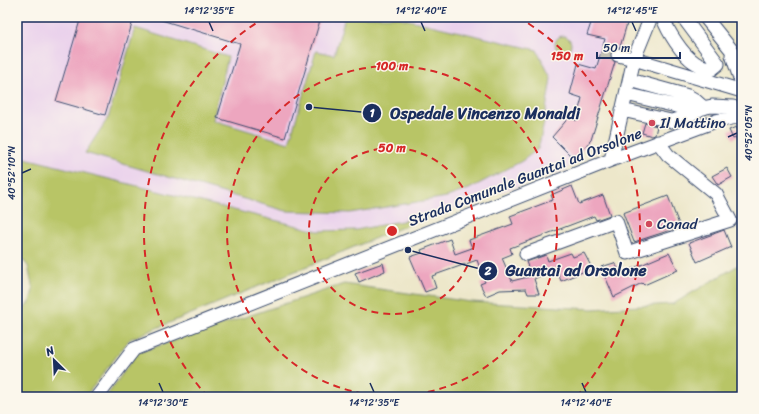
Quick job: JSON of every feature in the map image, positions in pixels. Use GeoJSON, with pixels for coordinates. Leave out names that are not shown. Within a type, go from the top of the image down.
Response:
{"type":"FeatureCollection","features":[{"type":"Feature","properties":{"kind":"street"},"geometry":{"type":"LineString","coordinates":[[611,160],[634,59],[660,17],[666,28],[688,57],[696,64],[712,69],[718,64],[684,17]]}},
{"type":"Feature","properties":{"kind":"street"},"geometry":{"type":"LineString","coordinates":[[705,17],[742,63]]}},
{"type":"Feature","properties":{"kind":"street"},"geometry":{"type":"LineString","coordinates":[[729,48],[735,60],[742,84]]}},
{"type":"Feature","properties":{"kind":"street"},"geometry":{"type":"LineString","coordinates":[[618,55],[742,91]]}},
{"type":"Feature","properties":{"kind":"street"},"geometry":{"type":"LineString","coordinates":[[630,80],[688,96],[695,100],[701,109]]}},
{"type":"Feature","properties":{"kind":"street"},"geometry":{"type":"LineString","coordinates":[[626,94],[701,109]]}},
{"type":"Feature","properties":{"kind":"street"},"geometry":{"type":"LineString","coordinates":[[622,110],[671,121],[684,118],[701,109],[712,106],[737,112],[742,98]]}},
{"type":"Feature","properties":{"kind":"street","name":"Strada Comunale Guantai ad Orsolone"},"geometry":{"type":"LineString","coordinates":[[97,397],[134,349],[611,160],[737,112]]}},
{"type":"Feature","properties":{"kind":"street"},"geometry":{"type":"LineString","coordinates":[[526,254],[616,221],[627,253],[730,220],[716,194],[668,155],[658,142]]}},
{"type":"Feature","properties":{"kind":"shaded area"},"geometry":{"type":"Polygon","coordinates":[[[17,17],[628,17],[591,140],[566,170],[432,215],[356,230],[318,231],[17,156],[17,17]]]}},
{"type":"Feature","properties":{"kind":"green space"},"geometry":{"type":"Polygon","coordinates":[[[345,17],[396,17],[537,50],[551,78],[544,123],[538,149],[522,161],[469,189],[447,197],[350,213],[286,211],[85,153],[108,118],[135,28],[228,57],[213,120],[289,143],[316,51],[334,55],[345,17]]]}},
{"type":"Feature","properties":{"kind":"green space"},"geometry":{"type":"Polygon","coordinates":[[[563,36],[569,38],[571,44],[569,50],[563,52],[557,50],[555,44],[557,38],[563,36]]]}},
{"type":"Feature","properties":{"kind":"green space"},"geometry":{"type":"Polygon","coordinates":[[[17,156],[318,231],[356,230],[432,215],[130,339],[85,397],[17,397],[17,319],[30,301],[33,290],[28,266],[19,255],[17,255],[17,156]]]}},
{"type":"Feature","properties":{"kind":"green space"},"geometry":{"type":"Polygon","coordinates":[[[742,263],[742,397],[106,397],[137,353],[344,284],[471,302],[592,309],[673,304],[742,263]]]}},
{"type":"Feature","properties":{"kind":"building"},"geometry":{"type":"Polygon","coordinates":[[[81,17],[134,17],[105,115],[56,101],[81,17]]]}},
{"type":"Feature","properties":{"kind":"building"},"geometry":{"type":"Polygon","coordinates":[[[158,17],[321,17],[285,138],[217,118],[240,44],[158,19],[158,17]]]}},
{"type":"Feature","properties":{"kind":"building"},"geometry":{"type":"Polygon","coordinates":[[[593,17],[629,17],[620,47],[615,47],[610,53],[610,58],[615,62],[591,140],[574,159],[552,137],[571,115],[576,121],[582,98],[570,94],[578,64],[596,69],[605,39],[587,35],[593,17]]]}},
{"type":"Feature","properties":{"kind":"building"},"geometry":{"type":"Polygon","coordinates":[[[645,123],[657,126],[655,135],[652,136],[642,133],[645,123]]]}},
{"type":"Feature","properties":{"kind":"building"},"geometry":{"type":"Polygon","coordinates":[[[736,127],[741,135],[733,139],[729,130],[736,127]]]}},
{"type":"Feature","properties":{"kind":"building"},"geometry":{"type":"Polygon","coordinates":[[[727,168],[732,177],[718,185],[712,176],[727,168]]]}},
{"type":"Feature","properties":{"kind":"building"},"geometry":{"type":"Polygon","coordinates":[[[572,186],[579,204],[603,195],[610,215],[596,220],[594,216],[510,248],[512,254],[502,258],[512,281],[532,276],[526,262],[546,255],[548,261],[571,253],[573,257],[584,253],[592,268],[561,281],[556,268],[534,279],[539,294],[528,294],[526,289],[500,290],[486,296],[480,284],[485,282],[477,260],[432,276],[436,288],[425,292],[410,257],[422,253],[421,250],[450,239],[455,254],[472,248],[469,240],[513,224],[510,216],[553,200],[551,195],[572,186]]]}},
{"type":"Feature","properties":{"kind":"building"},"geometry":{"type":"Polygon","coordinates":[[[668,196],[680,227],[634,242],[623,213],[668,196]]]}},
{"type":"Feature","properties":{"kind":"building"},"geometry":{"type":"Polygon","coordinates":[[[724,230],[731,247],[697,262],[689,243],[724,230]]]}},
{"type":"Feature","properties":{"kind":"building"},"geometry":{"type":"Polygon","coordinates":[[[669,253],[678,270],[644,285],[642,283],[614,297],[601,267],[614,263],[622,273],[669,253]]]}},
{"type":"Feature","properties":{"kind":"building"},"geometry":{"type":"Polygon","coordinates":[[[383,263],[385,271],[359,282],[355,273],[383,263]]]}},
{"type":"Feature","properties":{"kind":"tunnel"},"geometry":{"type":"LineString","coordinates":[[601,52],[618,55]]}},
{"type":"Feature","properties":{"kind":"place","name":"Ospedale Vincenzo Monaldi"},"geometry":{"type":"Point","coordinates":[309,107]}},
{"type":"Feature","properties":{"kind":"place","name":"Il Mattino"},"geometry":{"type":"Point","coordinates":[652,123]}},
{"type":"Feature","properties":{"kind":"place","name":"Conad"},"geometry":{"type":"Point","coordinates":[649,224]}},
{"type":"Feature","properties":{"kind":"place","name":"Guantai ad Orsolone"},"geometry":{"type":"Point","coordinates":[408,250]}}]}
